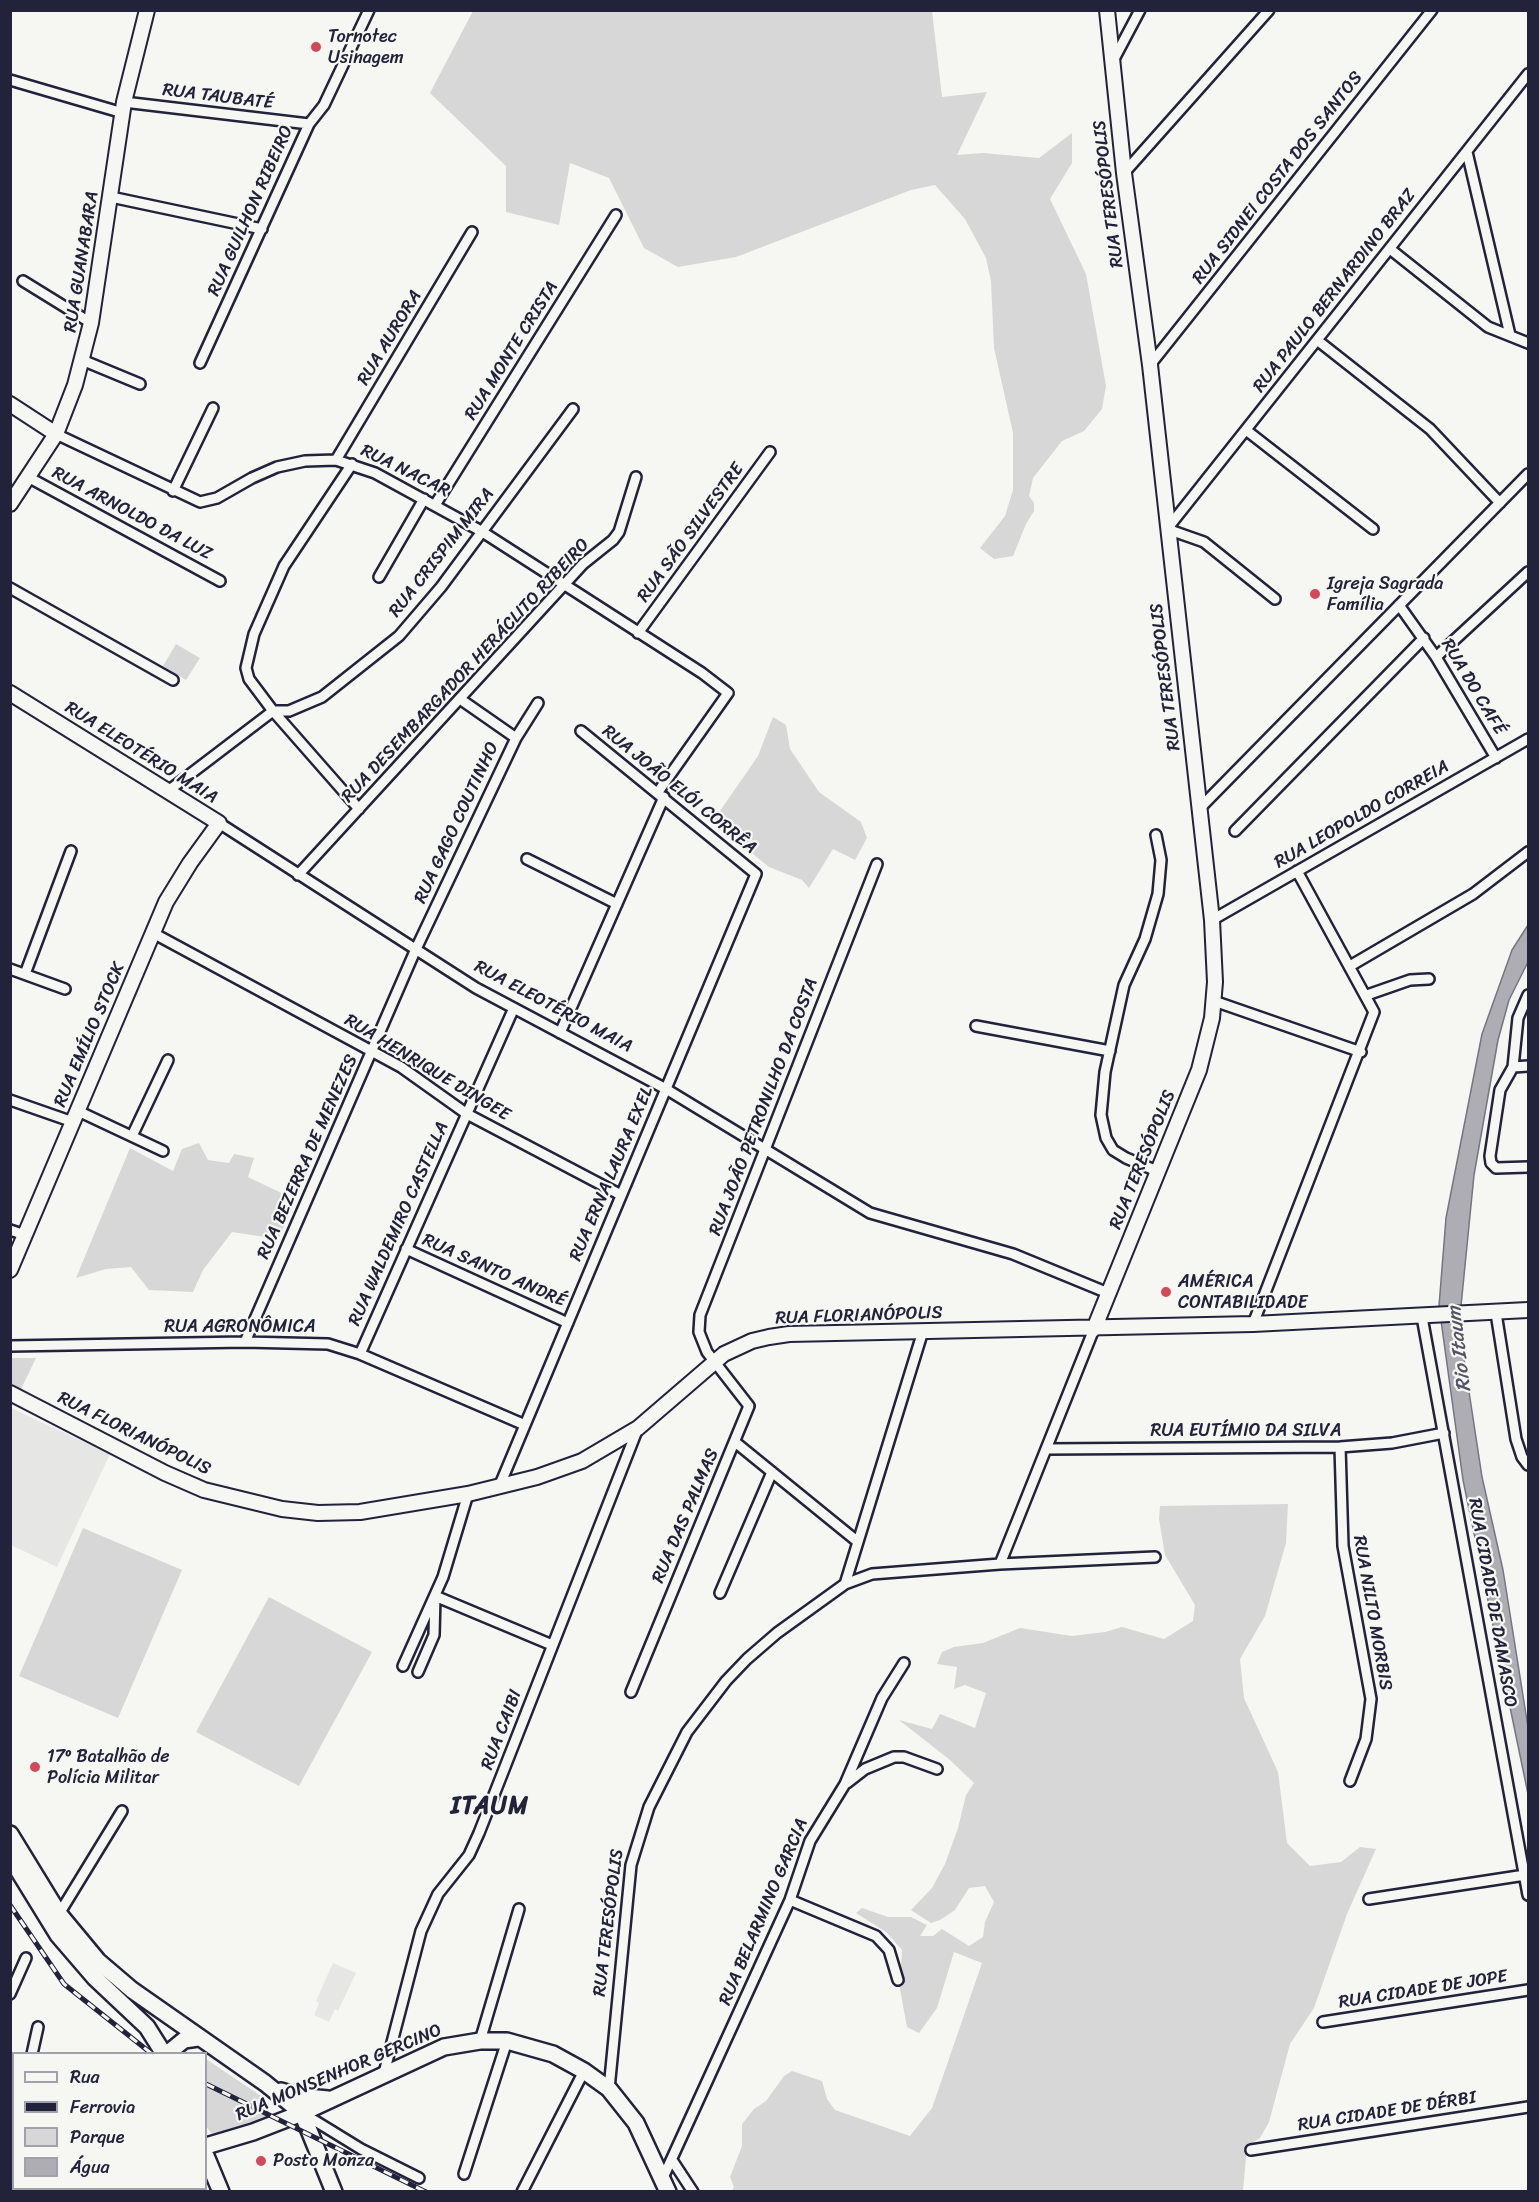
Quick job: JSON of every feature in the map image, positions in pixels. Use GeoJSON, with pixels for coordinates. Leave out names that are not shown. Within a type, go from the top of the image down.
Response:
{"type":"FeatureCollection","features":[{"type":"Feature","properties":{"kind":"main road","name":"RUA GUANABARA"},"geometry":{"type":"LineString","coordinates":[[10,504],[56,434],[69,405],[82,360],[91,323],[123,108],[147,10]]}},
{"type":"Feature","properties":{"kind":"main road","name":"RUA TERESÓPOLIS"},"geometry":{"type":"LineString","coordinates":[[1094,1329],[1199,1070],[1214,1001],[1212,920],[1150,365],[1124,173],[1107,10]]}},
{"type":"Feature","properties":{"kind":"main road","name":"RUA NACAR"},"geometry":{"type":"LineString","coordinates":[[10,404],[56,434]]}},
{"type":"Feature","properties":{"kind":"main road","name":"RUA ELEOTÉRIO MAIA"},"geometry":{"type":"LineString","coordinates":[[10,693],[219,823]]}},
{"type":"Feature","properties":{"kind":"main road","name":"RUA EMÍLIO STOCK"},"geometry":{"type":"LineString","coordinates":[[10,1270],[177,881],[219,823]]}},
{"type":"Feature","properties":{"kind":"main road","name":"RUA FLORIANÓPOLIS"},"geometry":{"type":"LineString","coordinates":[[10,1393],[187,1483],[261,1505],[318,1513],[360,1512],[468,1494],[582,1461],[638,1428],[713,1362],[752,1341],[779,1335],[1252,1324],[1460,1316],[1528,1310]]}},
{"type":"Feature","properties":{"kind":"main road"},"geometry":{"type":"LineString","coordinates":[[10,1834],[59,1914],[77,1938],[114,1976],[198,2038],[265,2083],[302,2113],[334,2192]]}},
{"type":"Feature","properties":{"kind":"main road"},"geometry":{"type":"LineString","coordinates":[[10,1857],[58,1935],[95,1978],[147,2027],[165,2052]]}},
{"type":"Feature","properties":{"kind":"main road"},"geometry":{"type":"LineString","coordinates":[[169,2052],[184,2040],[198,2038]]}},
{"type":"Feature","properties":{"kind":"main road","name":"RUA MONSENHOR GERCINO"},"geometry":{"type":"LineString","coordinates":[[207,2146],[260,2130],[302,2113],[444,2047],[480,2041],[507,2042],[545,2050],[584,2071],[609,2089],[636,2122],[665,2186]]}},
{"type":"Feature","properties":{"kind":"main road"},"geometry":{"type":"LineString","coordinates":[[265,2083],[297,2096],[330,2099]]}},
{"type":"Feature","properties":{"kind":"main road"},"geometry":{"type":"LineString","coordinates":[[207,2158],[221,2192]]}},
{"type":"Feature","properties":{"kind":"street","name":"RUA GUILHON RIBEIRO"},"geometry":{"type":"LineString","coordinates":[[200,363],[309,124],[324,105],[369,10]]}},
{"type":"Feature","properties":{"kind":"street"},"geometry":{"type":"LineString","coordinates":[[1112,63],[1140,10]]}},
{"type":"Feature","properties":{"kind":"street"},"geometry":{"type":"LineString","coordinates":[[1124,173],[1269,10]]}},
{"type":"Feature","properties":{"kind":"street","name":"RUA SIDNEI COSTA DOS SANTOS"},"geometry":{"type":"LineString","coordinates":[[1150,365],[1432,10]]}},
{"type":"Feature","properties":{"kind":"street","name":"RUA PAULO BERNARDINO BRAZ"},"geometry":{"type":"LineString","coordinates":[[1167,529],[1528,74]]}},
{"type":"Feature","properties":{"kind":"street","name":"RUA TAUBATÉ"},"geometry":{"type":"LineString","coordinates":[[10,80],[123,108],[309,124]]}},
{"type":"Feature","properties":{"kind":"street"},"geometry":{"type":"LineString","coordinates":[[1467,152],[1510,335]]}},
{"type":"Feature","properties":{"kind":"street"},"geometry":{"type":"LineString","coordinates":[[111,197],[262,229]]}},
{"type":"Feature","properties":{"kind":"street","name":"RUA MONTE CRISTA"},"geometry":{"type":"LineString","coordinates":[[435,505],[616,215]]}},
{"type":"Feature","properties":{"kind":"street","name":"RUA AURORA"},"geometry":{"type":"LineString","coordinates":[[336,460],[472,232]]}},
{"type":"Feature","properties":{"kind":"street"},"geometry":{"type":"LineString","coordinates":[[1390,249],[1488,327],[1528,343]]}},
{"type":"Feature","properties":{"kind":"street"},"geometry":{"type":"LineString","coordinates":[[23,281],[91,323]]}},
{"type":"Feature","properties":{"kind":"street"},"geometry":{"type":"LineString","coordinates":[[1317,340],[1430,429],[1500,503]]}},
{"type":"Feature","properties":{"kind":"street"},"geometry":{"type":"LineString","coordinates":[[82,360],[140,384]]}},
{"type":"Feature","properties":{"kind":"street"},"geometry":{"type":"LineString","coordinates":[[173,491],[213,408]]}},
{"type":"Feature","properties":{"kind":"street","name":"RUA CRISPIM MIRA"},"geometry":{"type":"LineString","coordinates":[[168,791],[273,711],[289,711],[322,697],[381,652],[420,613],[573,409]]}},
{"type":"Feature","properties":{"kind":"street"},"geometry":{"type":"LineString","coordinates":[[1246,430],[1373,530]]}},
{"type":"Feature","properties":{"kind":"street","name":"RUA NACAR"},"geometry":{"type":"LineString","coordinates":[[56,434],[191,500],[208,501],[277,467],[305,461],[336,460],[424,498],[481,531],[702,673],[728,693],[661,795]]}},
{"type":"Feature","properties":{"kind":"street","name":"RUA SÃO SILVESTRE"},"geometry":{"type":"LineString","coordinates":[[638,633],[770,452]]}},
{"type":"Feature","properties":{"kind":"street"},"geometry":{"type":"LineString","coordinates":[[352,465],[285,566],[249,648],[246,668],[249,679],[273,711],[359,809]]}},
{"type":"Feature","properties":{"kind":"street"},"geometry":{"type":"LineString","coordinates":[[1199,809],[1528,474]]}},
{"type":"Feature","properties":{"kind":"street","name":"RUA ARNOLDO DA LUZ"},"geometry":{"type":"LineString","coordinates":[[28,477],[220,581]]}},
{"type":"Feature","properties":{"kind":"street","name":"RUA DESEMBARGADOR HERÁCLITO RIBEIRO"},"geometry":{"type":"LineString","coordinates":[[298,875],[590,557],[614,540],[619,532],[636,477]]}},
{"type":"Feature","properties":{"kind":"street"},"geometry":{"type":"LineString","coordinates":[[379,577],[424,498]]}},
{"type":"Feature","properties":{"kind":"street"},"geometry":{"type":"LineString","coordinates":[[1167,529],[1204,542],[1275,599]]}},
{"type":"Feature","properties":{"kind":"street"},"geometry":{"type":"LineString","coordinates":[[1436,657],[1528,572]]}},
{"type":"Feature","properties":{"kind":"street"},"geometry":{"type":"LineString","coordinates":[[10,588],[174,680]]}},
{"type":"Feature","properties":{"kind":"street","name":"RUA DO CAFÉ"},"geometry":{"type":"LineString","coordinates":[[1399,605],[1424,638],[1496,758]]}},
{"type":"Feature","properties":{"kind":"street"},"geometry":{"type":"LineString","coordinates":[[1235,831],[1424,638]]}},
{"type":"Feature","properties":{"kind":"street","name":"RUA GAGO COUTINHO"},"geometry":{"type":"LineString","coordinates":[[415,951],[516,738],[460,699]]}},
{"type":"Feature","properties":{"kind":"street"},"geometry":{"type":"LineString","coordinates":[[516,738],[538,703]]}},
{"type":"Feature","properties":{"kind":"street","name":"RUA JOÃO ELÓI CORRÊA"},"geometry":{"type":"LineString","coordinates":[[581,731],[756,874]]}},
{"type":"Feature","properties":{"kind":"street","name":"RUA LEOPOLDO CORREIA"},"geometry":{"type":"LineString","coordinates":[[1212,920],[1528,739]]}},
{"type":"Feature","properties":{"kind":"street"},"geometry":{"type":"LineString","coordinates":[[560,1033],[617,904],[661,795]]}},
{"type":"Feature","properties":{"kind":"street","name":"RUA ELEOTÉRIO MAIA"},"geometry":{"type":"LineString","coordinates":[[219,823],[415,951],[513,1010],[666,1089],[870,1213],[1013,1254],[1108,1293]]}},
{"type":"Feature","properties":{"kind":"street"},"geometry":{"type":"LineString","coordinates":[[1156,835],[1161,860],[1157,900],[1145,939],[1124,985],[1110,1051],[1102,1105],[1106,1138],[1113,1150],[1157,1171]]}},
{"type":"Feature","properties":{"kind":"street"},"geometry":{"type":"LineString","coordinates":[[25,974],[71,851]]}},
{"type":"Feature","properties":{"kind":"street"},"geometry":{"type":"LineString","coordinates":[[1350,966],[1473,894],[1528,852]]}},
{"type":"Feature","properties":{"kind":"street"},"geometry":{"type":"LineString","coordinates":[[527,859],[617,904]]}},
{"type":"Feature","properties":{"kind":"street","name":"RUA JOÃO PETRONILHO DA COSTA"},"geometry":{"type":"LineString","coordinates":[[713,1362],[702,1343],[698,1323],[700,1315],[877,864]]}},
{"type":"Feature","properties":{"kind":"street"},"geometry":{"type":"LineString","coordinates":[[1252,1324],[1373,1019],[1373,1007],[1367,995],[1297,871]]}},
{"type":"Feature","properties":{"kind":"street","name":"RUA ERNA LAURA EXEL"},"geometry":{"type":"LineString","coordinates":[[499,1486],[756,874]]}},
{"type":"Feature","properties":{"kind":"street","name":"RUA HENRIQUE DINGEE"},"geometry":{"type":"LineString","coordinates":[[153,933],[422,1079],[467,1114],[621,1195]]}},
{"type":"Feature","properties":{"kind":"street","name":"RUA BEZERRA DE MENEZES"},"geometry":{"type":"LineString","coordinates":[[245,1342],[415,951]]}},
{"type":"Feature","properties":{"kind":"street"},"geometry":{"type":"LineString","coordinates":[[10,969],[65,989]]}},
{"type":"Feature","properties":{"kind":"street"},"geometry":{"type":"LineString","coordinates":[[1367,995],[1410,980],[1429,979]]}},
{"type":"Feature","properties":{"kind":"street"},"geometry":{"type":"LineString","coordinates":[[1528,995],[1518,1018],[1513,1067],[1500,1090],[1491,1163],[1496,1168],[1503,1169],[1528,1167]]}},
{"type":"Feature","properties":{"kind":"street"},"geometry":{"type":"LineString","coordinates":[[1214,1001],[1361,1052]]}},
{"type":"Feature","properties":{"kind":"street","name":"RUA WALDEMIRO CASTELLA"},"geometry":{"type":"LineString","coordinates":[[360,1354],[513,1010]]}},
{"type":"Feature","properties":{"kind":"street"},"geometry":{"type":"LineString","coordinates":[[976,1026],[1110,1051]]}},
{"type":"Feature","properties":{"kind":"street"},"geometry":{"type":"LineString","coordinates":[[132,1136],[168,1060]]}},
{"type":"Feature","properties":{"kind":"street"},"geometry":{"type":"LineString","coordinates":[[1513,1067],[1528,1066]]}},
{"type":"Feature","properties":{"kind":"street"},"geometry":{"type":"LineString","coordinates":[[10,1100],[75,1116],[132,1136],[163,1151]]}},
{"type":"Feature","properties":{"kind":"street"},"geometry":{"type":"LineString","coordinates":[[10,1230],[25,1235]]}},
{"type":"Feature","properties":{"kind":"street","name":"RUA SANTO ANDRÉ"},"geometry":{"type":"LineString","coordinates":[[406,1249],[568,1323]]}},
{"type":"Feature","properties":{"kind":"street"},"geometry":{"type":"LineString","coordinates":[[1496,1313],[1516,1439],[1522,1457],[1528,1465]]}},
{"type":"Feature","properties":{"kind":"street","name":"RUA CIDADE DE DAMASCO"},"geometry":{"type":"LineString","coordinates":[[1422,1317],[1528,1895]]}},
{"type":"Feature","properties":{"kind":"street","name":"RUA TERESÓPOLIS"},"geometry":{"type":"LineString","coordinates":[[609,2089],[631,1865],[649,1807],[669,1764],[704,1708],[740,1666],[777,1633],[845,1584],[872,1574],[1000,1563],[1094,1329]]}},
{"type":"Feature","properties":{"kind":"street"},"geometry":{"type":"LineString","coordinates":[[845,1584],[923,1331]]}},
{"type":"Feature","properties":{"kind":"street","name":"RUA AGRONÔMICA"},"geometry":{"type":"LineString","coordinates":[[10,1346],[317,1343],[360,1354],[525,1425]]}},
{"type":"Feature","properties":{"kind":"street","name":"RUA DAS PALMAS"},"geometry":{"type":"LineString","coordinates":[[631,1692],[749,1406],[713,1362]]}},
{"type":"Feature","properties":{"kind":"street","name":"RUA CAIBI"},"geometry":{"type":"LineString","coordinates":[[384,2073],[421,1931],[438,1894],[469,1855],[638,1428]]}},
{"type":"Feature","properties":{"kind":"street","name":"RUA EUTÍMIO DA SILVA"},"geometry":{"type":"LineString","coordinates":[[1046,1449],[1340,1447],[1392,1443],[1444,1434]]}},
{"type":"Feature","properties":{"kind":"street"},"geometry":{"type":"LineString","coordinates":[[735,1442],[858,1542]]}},
{"type":"Feature","properties":{"kind":"street","name":"RUA NILTO MORBIS"},"geometry":{"type":"LineString","coordinates":[[1340,1447],[1343,1546],[1371,1699],[1369,1727],[1350,1781]]}},
{"type":"Feature","properties":{"kind":"street"},"geometry":{"type":"LineString","coordinates":[[720,1593],[772,1472]]}},
{"type":"Feature","properties":{"kind":"street"},"geometry":{"type":"LineString","coordinates":[[403,1666],[451,1556],[468,1494]]}},
{"type":"Feature","properties":{"kind":"street"},"geometry":{"type":"LineString","coordinates":[[1000,1563],[1155,1557]]}},
{"type":"Feature","properties":{"kind":"street"},"geometry":{"type":"LineString","coordinates":[[435,1596],[552,1645]]}},
{"type":"Feature","properties":{"kind":"street"},"geometry":{"type":"LineString","coordinates":[[418,1672],[434,1635],[435,1596]]}},
{"type":"Feature","properties":{"kind":"street","name":"RUA BELARMINO GARCIA"},"geometry":{"type":"LineString","coordinates":[[665,2186],[672,2160],[790,1900],[810,1842],[845,1784],[882,1698],[904,1663]]}},
{"type":"Feature","properties":{"kind":"street"},"geometry":{"type":"LineString","coordinates":[[845,1784],[865,1769],[894,1757],[904,1757],[937,1769]]}},
{"type":"Feature","properties":{"kind":"street"},"geometry":{"type":"LineString","coordinates":[[59,1914],[122,1811]]}},
{"type":"Feature","properties":{"kind":"street"},"geometry":{"type":"LineString","coordinates":[[1369,1899],[1525,1875]]}},
{"type":"Feature","properties":{"kind":"street"},"geometry":{"type":"LineString","coordinates":[[790,1900],[876,1936],[889,1950],[898,1980]]}},
{"type":"Feature","properties":{"kind":"street"},"geometry":{"type":"LineString","coordinates":[[480,2041],[519,1909]]}},
{"type":"Feature","properties":{"kind":"street"},"geometry":{"type":"LineString","coordinates":[[10,1994],[26,1958]]}},
{"type":"Feature","properties":{"kind":"street","name":"RUA CIDADE DE JOPE"},"geometry":{"type":"LineString","coordinates":[[1323,2022],[1528,1990]]}},
{"type":"Feature","properties":{"kind":"street"},"geometry":{"type":"LineString","coordinates":[[32,2052],[38,2027]]}},
{"type":"Feature","properties":{"kind":"street"},"geometry":{"type":"LineString","coordinates":[[464,2174],[507,2042]]}},
{"type":"Feature","properties":{"kind":"street"},"geometry":{"type":"LineString","coordinates":[[522,2192],[584,2071]]}},
{"type":"Feature","properties":{"kind":"street","name":"RUA CIDADE DE DÉRBI"},"geometry":{"type":"LineString","coordinates":[[1251,2150],[1528,2107]]}},
{"type":"Feature","properties":{"kind":"street"},"geometry":{"type":"LineString","coordinates":[[302,2113],[361,2149],[419,2178]]}},
{"type":"Feature","properties":{"kind":"street"},"geometry":{"type":"LineString","coordinates":[[672,2160],[693,2192]]}},
{"type":"Feature","properties":{"kind":"shaded area"},"geometry":{"type":"Polygon","coordinates":[[[11,1408],[110,1454],[57,1567],[11,1545],[11,1408]]]}},
{"type":"Feature","properties":{"kind":"shaded area"},"geometry":{"type":"Polygon","coordinates":[[[333,1963],[356,1973],[338,2011],[335,2009],[329,2022],[314,2015],[319,2003],[316,2001],[333,1963]]]}},
{"type":"Feature","properties":{"kind":"green space"},"geometry":{"type":"Polygon","coordinates":[[[473,11],[932,11],[942,97],[987,92],[957,155],[983,153],[1039,158],[1072,133],[1072,163],[1050,199],[1086,274],[1106,386],[1102,409],[1084,431],[1062,441],[1033,478],[1029,496],[1034,503],[1034,511],[1013,556],[994,559],[980,548],[1005,516],[1013,490],[1013,433],[994,348],[991,281],[986,258],[965,219],[935,185],[911,190],[736,257],[678,267],[644,248],[609,178],[570,163],[559,225],[506,212],[506,166],[430,93],[473,11]]]}},
{"type":"Feature","properties":{"kind":"green space"},"geometry":{"type":"Polygon","coordinates":[[[176,644],[200,658],[186,680],[163,666],[176,644]]]}},
{"type":"Feature","properties":{"kind":"green space"},"geometry":{"type":"Polygon","coordinates":[[[773,717],[786,725],[790,749],[819,792],[861,822],[867,838],[855,860],[833,849],[809,888],[802,880],[769,867],[713,821],[758,756],[773,717]]]}},
{"type":"Feature","properties":{"kind":"green space"},"geometry":{"type":"Polygon","coordinates":[[[199,1143],[208,1160],[229,1163],[234,1154],[254,1158],[248,1177],[296,1200],[278,1239],[232,1232],[203,1270],[193,1292],[149,1290],[131,1267],[106,1269],[76,1278],[130,1148],[173,1171],[182,1149],[199,1143]]]}},
{"type":"Feature","properties":{"kind":"green space"},"geometry":{"type":"Polygon","coordinates":[[[11,1358],[36,1358],[21,1389],[11,1384],[11,1358]]]}},
{"type":"Feature","properties":{"kind":"green space"},"geometry":{"type":"Polygon","coordinates":[[[1288,1504],[1286,1543],[1265,1616],[1240,1659],[1244,1698],[1278,1772],[1287,1843],[1310,1866],[1341,1862],[1360,1847],[1376,1849],[1347,1914],[1314,2008],[1290,2044],[1269,2122],[1260,2138],[1247,2146],[1243,2191],[731,2192],[734,2187],[730,2177],[742,2146],[742,2124],[754,2109],[766,2101],[784,2076],[792,2071],[822,2081],[827,2099],[835,2110],[910,2136],[932,2108],[982,1963],[954,1952],[937,2008],[919,2033],[907,2027],[900,1989],[902,1950],[886,1932],[856,1913],[862,1908],[888,1917],[911,1917],[927,1925],[920,1936],[933,1936],[942,1929],[969,1946],[983,1937],[985,1922],[994,1902],[985,1886],[969,1888],[955,1910],[931,1923],[911,1910],[932,1888],[945,1864],[958,1828],[966,1795],[974,1783],[950,1760],[899,1720],[932,1729],[940,1714],[975,1728],[986,1693],[965,1685],[954,1689],[957,1667],[937,1664],[942,1652],[954,1647],[983,1643],[1020,1628],[1072,1636],[1105,1632],[1122,1627],[1164,1639],[1193,1621],[1195,1605],[1165,1555],[1159,1519],[1160,1506],[1288,1504]]]}},
{"type":"Feature","properties":{"kind":"green space"},"geometry":{"type":"Polygon","coordinates":[[[83,1528],[182,1570],[118,1718],[19,1676],[83,1528]]]}},
{"type":"Feature","properties":{"kind":"green space"},"geometry":{"type":"Polygon","coordinates":[[[269,1597],[372,1652],[299,1786],[196,1732],[269,1597]]]}},
{"type":"Feature","properties":{"kind":"green space"},"geometry":{"type":"Polygon","coordinates":[[[207,2060],[267,2100],[270,2106],[267,2118],[217,2136],[207,2127],[207,2060]]]}},
{"type":"Feature","properties":{"kind":"water","name":"Rio Itaum"},"geometry":{"type":"Polygon","coordinates":[[[1528,925],[1528,962],[1509,1000],[1498,1040],[1474,1175],[1459,1326],[1482,1477],[1503,1570],[1528,1727],[1528,1794],[1463,1480],[1439,1306],[1446,1218],[1482,1034],[1512,950],[1528,925]]]}},
{"type":"Feature","properties":{"kind":"railway"},"geometry":{"type":"LineString","coordinates":[[10,1905],[64,1984],[149,2052]]}},
{"type":"Feature","properties":{"kind":"railway"},"geometry":{"type":"LineString","coordinates":[[207,2084],[426,2192]]}},
{"type":"Feature","properties":{"kind":"place","name":"Tornotec Usinagem"},"geometry":{"type":"Point","coordinates":[316,47]}},
{"type":"Feature","properties":{"kind":"place","name":"Igreja Sagrada Família"},"geometry":{"type":"Point","coordinates":[1315,594]}},
{"type":"Feature","properties":{"kind":"place","name":"AMÉRICA CONTABILIDADE"},"geometry":{"type":"Point","coordinates":[1166,1292]}},
{"type":"Feature","properties":{"kind":"place","name":"17º Batalhão de Polícia Militar"},"geometry":{"type":"Point","coordinates":[35,1767]}},
{"type":"Feature","properties":{"kind":"place","name":"Posto Monza"},"geometry":{"type":"Point","coordinates":[261,2161]}},
{"type":"Feature","properties":{"kind":"district","name":"ITAUM"},"geometry":{"type":"Point","coordinates":[490,1807]}}]}
